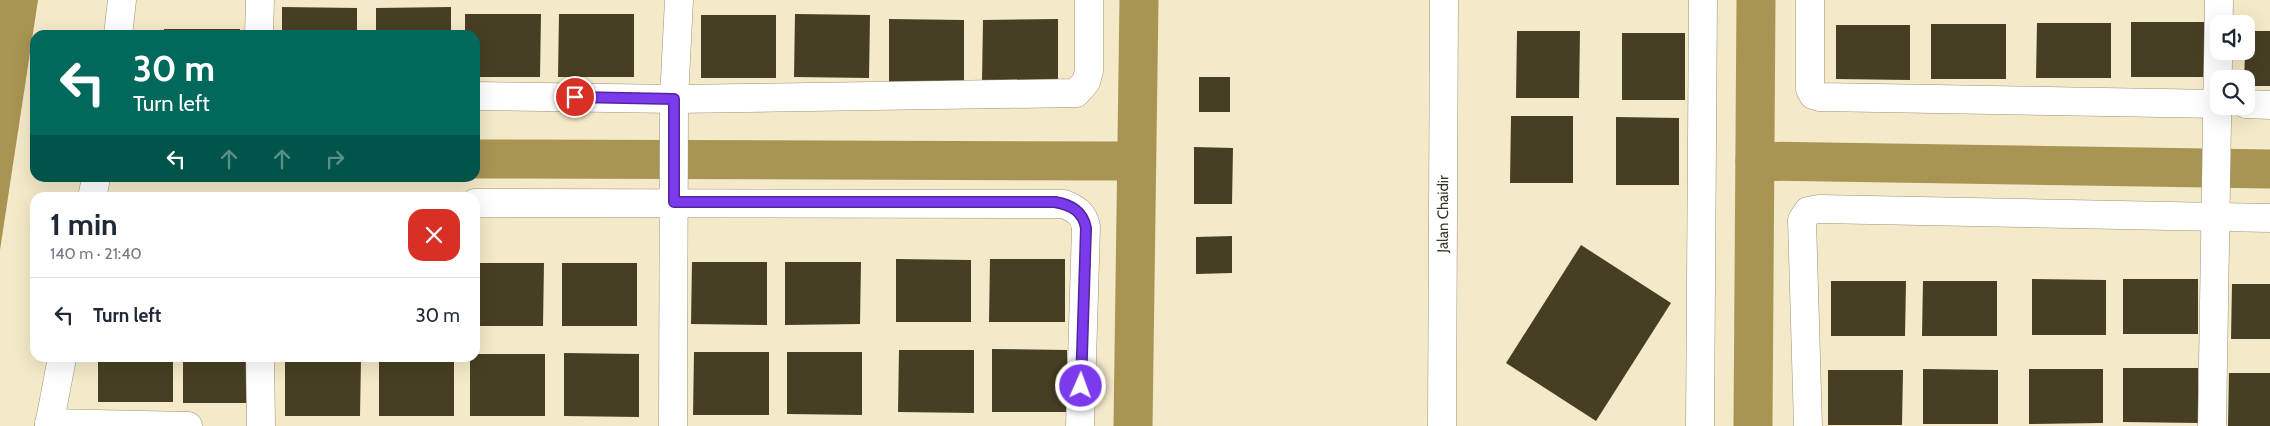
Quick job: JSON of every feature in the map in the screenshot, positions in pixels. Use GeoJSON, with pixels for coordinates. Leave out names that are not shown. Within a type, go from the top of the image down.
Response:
{"type":"FeatureCollection","features":[{"type":"Feature","properties":{"kind":"street"},"geometry":{"type":"LineString","coordinates":[[119,30],[122,0]]}},
{"type":"Feature","properties":{"kind":"street"},"geometry":{"type":"LineString","coordinates":[[259,30],[260,0]]}},
{"type":"Feature","properties":{"kind":"street"},"geometry":{"type":"LineString","coordinates":[[673,426],[674,107],[679,0]]}},
{"type":"Feature","properties":{"kind":"street"},"geometry":{"type":"LineString","coordinates":[[480,96],[674,107],[1076,93],[1086,82],[1089,71],[1089,0]]}},
{"type":"Feature","properties":{"kind":"street","name":"Jalan Chaidir"},"geometry":{"type":"LineString","coordinates":[[1442,426],[1444,0]]}},
{"type":"Feature","properties":{"kind":"street"},"geometry":{"type":"LineString","coordinates":[[1700,426],[1703,0]]}},
{"type":"Feature","properties":{"kind":"street"},"geometry":{"type":"LineString","coordinates":[[1810,0],[1810,89],[1813,95],[1820,97],[2210,110]]}},
{"type":"Feature","properties":{"kind":"street"},"geometry":{"type":"LineString","coordinates":[[2218,70],[2219,0]]}},
{"type":"Feature","properties":{"kind":"street"},"geometry":{"type":"LineString","coordinates":[[2255,104],[2270,105]]}},
{"type":"Feature","properties":{"kind":"street"},"geometry":{"type":"LineString","coordinates":[[2212,426],[2217,115]]}},
{"type":"Feature","properties":{"kind":"street"},"geometry":{"type":"LineString","coordinates":[[480,203],[674,195],[1055,202],[1077,210],[1084,220],[1086,228],[1080,426]]}},
{"type":"Feature","properties":{"kind":"street"},"geometry":{"type":"LineString","coordinates":[[1808,426],[1802,220],[1808,211],[1818,209],[2214,210],[2270,218]]}},
{"type":"Feature","properties":{"kind":"street"},"geometry":{"type":"LineString","coordinates":[[61,362],[49,425],[188,426]]}},
{"type":"Feature","properties":{"kind":"street"},"geometry":{"type":"LineString","coordinates":[[260,362],[261,426]]}},
{"type":"Feature","properties":{"kind":"shaded area"},"geometry":{"type":"Polygon","coordinates":[[[0,0],[38,0],[33,30],[30,30],[30,53],[0,250],[0,0]]]}},
{"type":"Feature","properties":{"kind":"building"},"geometry":{"type":"Polygon","coordinates":[[[282,7],[357,8],[357,30],[282,30],[282,7]]]}},
{"type":"Feature","properties":{"kind":"building"},"geometry":{"type":"Polygon","coordinates":[[[451,7],[451,30],[376,30],[376,8],[451,7]]]}},
{"type":"Feature","properties":{"kind":"building"},"geometry":{"type":"Polygon","coordinates":[[[465,14],[541,14],[540,77],[480,77],[480,30],[465,30],[465,14]]]}},
{"type":"Feature","properties":{"kind":"building"},"geometry":{"type":"Polygon","coordinates":[[[559,14],[634,14],[634,77],[558,77],[559,14]]]}},
{"type":"Feature","properties":{"kind":"building"},"geometry":{"type":"Polygon","coordinates":[[[795,14],[870,15],[869,78],[794,77],[795,14]]]}},
{"type":"Feature","properties":{"kind":"building"},"geometry":{"type":"Polygon","coordinates":[[[701,15],[776,15],[776,78],[701,78],[701,15]]]}},
{"type":"Feature","properties":{"kind":"building"},"geometry":{"type":"Polygon","coordinates":[[[889,19],[964,20],[964,82],[889,82],[889,19]]]}},
{"type":"Feature","properties":{"kind":"building"},"geometry":{"type":"Polygon","coordinates":[[[1058,19],[1058,82],[982,82],[983,20],[1058,19]]]}},
{"type":"Feature","properties":{"kind":"building"},"geometry":{"type":"Polygon","coordinates":[[[2131,22],[2206,22],[2206,77],[2131,77],[2131,22]]]}},
{"type":"Feature","properties":{"kind":"building"},"geometry":{"type":"Polygon","coordinates":[[[2037,23],[2111,23],[2111,78],[2036,78],[2037,23]]]}},
{"type":"Feature","properties":{"kind":"building"},"geometry":{"type":"Polygon","coordinates":[[[1931,24],[2006,24],[2006,79],[1931,79],[1931,24]]]}},
{"type":"Feature","properties":{"kind":"building"},"geometry":{"type":"Polygon","coordinates":[[[1836,25],[1910,25],[1910,80],[1836,79],[1836,25]]]}},
{"type":"Feature","properties":{"kind":"building"},"geometry":{"type":"Polygon","coordinates":[[[164,29],[240,29],[240,30],[164,29]]]}},
{"type":"Feature","properties":{"kind":"building"},"geometry":{"type":"Polygon","coordinates":[[[1517,31],[1580,31],[1579,98],[1516,98],[1517,31]]]}},
{"type":"Feature","properties":{"kind":"building"},"geometry":{"type":"Polygon","coordinates":[[[2255,31],[2270,31],[2270,86],[2255,86],[2255,70],[2244,70],[2245,60],[2255,60],[2255,31]]]}},
{"type":"Feature","properties":{"kind":"building"},"geometry":{"type":"Polygon","coordinates":[[[1622,33],[1685,33],[1685,100],[1622,100],[1622,33]]]}},
{"type":"Feature","properties":{"kind":"building"},"geometry":{"type":"Polygon","coordinates":[[[1199,77],[1230,77],[1230,112],[1199,112],[1199,77]]]}},
{"type":"Feature","properties":{"kind":"building"},"geometry":{"type":"Polygon","coordinates":[[[1511,116],[1573,116],[1573,183],[1510,183],[1511,116]]]}},
{"type":"Feature","properties":{"kind":"building"},"geometry":{"type":"Polygon","coordinates":[[[1616,117],[1679,118],[1679,185],[1616,185],[1616,117]]]}},
{"type":"Feature","properties":{"kind":"building"},"geometry":{"type":"Polygon","coordinates":[[[1194,147],[1233,148],[1232,204],[1194,204],[1194,147]]]}},
{"type":"Feature","properties":{"kind":"building"},"geometry":{"type":"Polygon","coordinates":[[[1232,236],[1232,273],[1196,274],[1196,237],[1232,236]]]}},
{"type":"Feature","properties":{"kind":"building"},"geometry":{"type":"Polygon","coordinates":[[[1581,245],[1671,303],[1596,421],[1506,363],[1581,245]]]}},
{"type":"Feature","properties":{"kind":"building"},"geometry":{"type":"Polygon","coordinates":[[[896,259],[971,260],[971,322],[896,322],[896,259]]]}},
{"type":"Feature","properties":{"kind":"building"},"geometry":{"type":"Polygon","coordinates":[[[990,259],[1065,259],[1065,322],[989,322],[990,259]]]}},
{"type":"Feature","properties":{"kind":"building"},"geometry":{"type":"Polygon","coordinates":[[[692,262],[767,262],[767,325],[691,324],[692,262]]]}},
{"type":"Feature","properties":{"kind":"building"},"geometry":{"type":"Polygon","coordinates":[[[785,262],[861,262],[860,324],[785,325],[785,262]]]}},
{"type":"Feature","properties":{"kind":"building"},"geometry":{"type":"Polygon","coordinates":[[[480,263],[544,263],[543,326],[480,326],[480,263]]]}},
{"type":"Feature","properties":{"kind":"building"},"geometry":{"type":"Polygon","coordinates":[[[562,263],[637,263],[637,326],[562,326],[562,263]]]}},
{"type":"Feature","properties":{"kind":"building"},"geometry":{"type":"Polygon","coordinates":[[[2032,279],[2106,280],[2106,335],[2032,335],[2032,279]]]}},
{"type":"Feature","properties":{"kind":"building"},"geometry":{"type":"Polygon","coordinates":[[[2123,279],[2198,279],[2198,334],[2123,334],[2123,279]]]}},
{"type":"Feature","properties":{"kind":"building"},"geometry":{"type":"Polygon","coordinates":[[[1831,281],[1906,281],[1905,336],[1831,336],[1831,281]]]}},
{"type":"Feature","properties":{"kind":"building"},"geometry":{"type":"Polygon","coordinates":[[[1923,281],[1997,281],[1997,336],[1922,336],[1923,281]]]}},
{"type":"Feature","properties":{"kind":"building"},"geometry":{"type":"Polygon","coordinates":[[[2232,284],[2270,284],[2270,339],[2231,339],[2232,284]]]}},
{"type":"Feature","properties":{"kind":"building"},"geometry":{"type":"Polygon","coordinates":[[[992,349],[1067,350],[1067,412],[992,412],[992,349]]]}},
{"type":"Feature","properties":{"kind":"building"},"geometry":{"type":"Polygon","coordinates":[[[899,350],[974,350],[974,413],[898,412],[899,350]]]}},
{"type":"Feature","properties":{"kind":"building"},"geometry":{"type":"Polygon","coordinates":[[[694,352],[769,352],[769,415],[693,415],[694,352]]]}},
{"type":"Feature","properties":{"kind":"building"},"geometry":{"type":"Polygon","coordinates":[[[787,352],[862,352],[862,415],[787,414],[787,352]]]}},
{"type":"Feature","properties":{"kind":"building"},"geometry":{"type":"Polygon","coordinates":[[[564,353],[639,354],[639,417],[564,416],[564,353]]]}},
{"type":"Feature","properties":{"kind":"building"},"geometry":{"type":"Polygon","coordinates":[[[480,354],[545,354],[545,416],[470,416],[470,362],[480,362],[480,354]]]}},
{"type":"Feature","properties":{"kind":"building"},"geometry":{"type":"Polygon","coordinates":[[[98,362],[173,362],[173,402],[98,402],[98,362]]]}},
{"type":"Feature","properties":{"kind":"building"},"geometry":{"type":"Polygon","coordinates":[[[183,362],[258,362],[258,403],[183,403],[183,362]]]}},
{"type":"Feature","properties":{"kind":"building"},"geometry":{"type":"Polygon","coordinates":[[[285,362],[361,362],[360,416],[285,416],[285,362]]]}},
{"type":"Feature","properties":{"kind":"building"},"geometry":{"type":"Polygon","coordinates":[[[379,362],[454,362],[454,416],[379,416],[379,362]]]}},
{"type":"Feature","properties":{"kind":"building"},"geometry":{"type":"Polygon","coordinates":[[[2123,368],[2198,368],[2198,423],[2123,422],[2123,368]]]}},
{"type":"Feature","properties":{"kind":"building"},"geometry":{"type":"Polygon","coordinates":[[[1923,369],[1998,370],[1998,424],[1923,424],[1923,369]]]}},
{"type":"Feature","properties":{"kind":"building"},"geometry":{"type":"Polygon","coordinates":[[[2029,369],[2103,369],[2103,423],[2029,424],[2029,369]]]}},
{"type":"Feature","properties":{"kind":"building"},"geometry":{"type":"Polygon","coordinates":[[[1828,370],[1903,370],[1902,425],[1828,425],[1828,370]]]}},
{"type":"Feature","properties":{"kind":"building"},"geometry":{"type":"Polygon","coordinates":[[[2229,373],[2270,373],[2270,426],[2228,426],[2229,373]]]}},
{"type":"Feature","properties":{"kind":"waterway"},"geometry":{"type":"LineString","coordinates":[[1133,426],[1139,0]]}},
{"type":"Feature","properties":{"kind":"waterway"},"geometry":{"type":"LineString","coordinates":[[1753,426],[1756,0]]}},
{"type":"Feature","properties":{"kind":"waterway"},"geometry":{"type":"LineString","coordinates":[[480,159],[1136,161]]}},
{"type":"Feature","properties":{"kind":"waterway"},"geometry":{"type":"LineString","coordinates":[[1755,161],[2270,169]]}},
{"type":"Feature","properties":{"kind":"route"},"geometry":{"type":"LineString","coordinates":[[575,97],[674,99],[674,202],[1055,202],[1077,210],[1084,220],[1086,228],[1081,386]]}}]}
